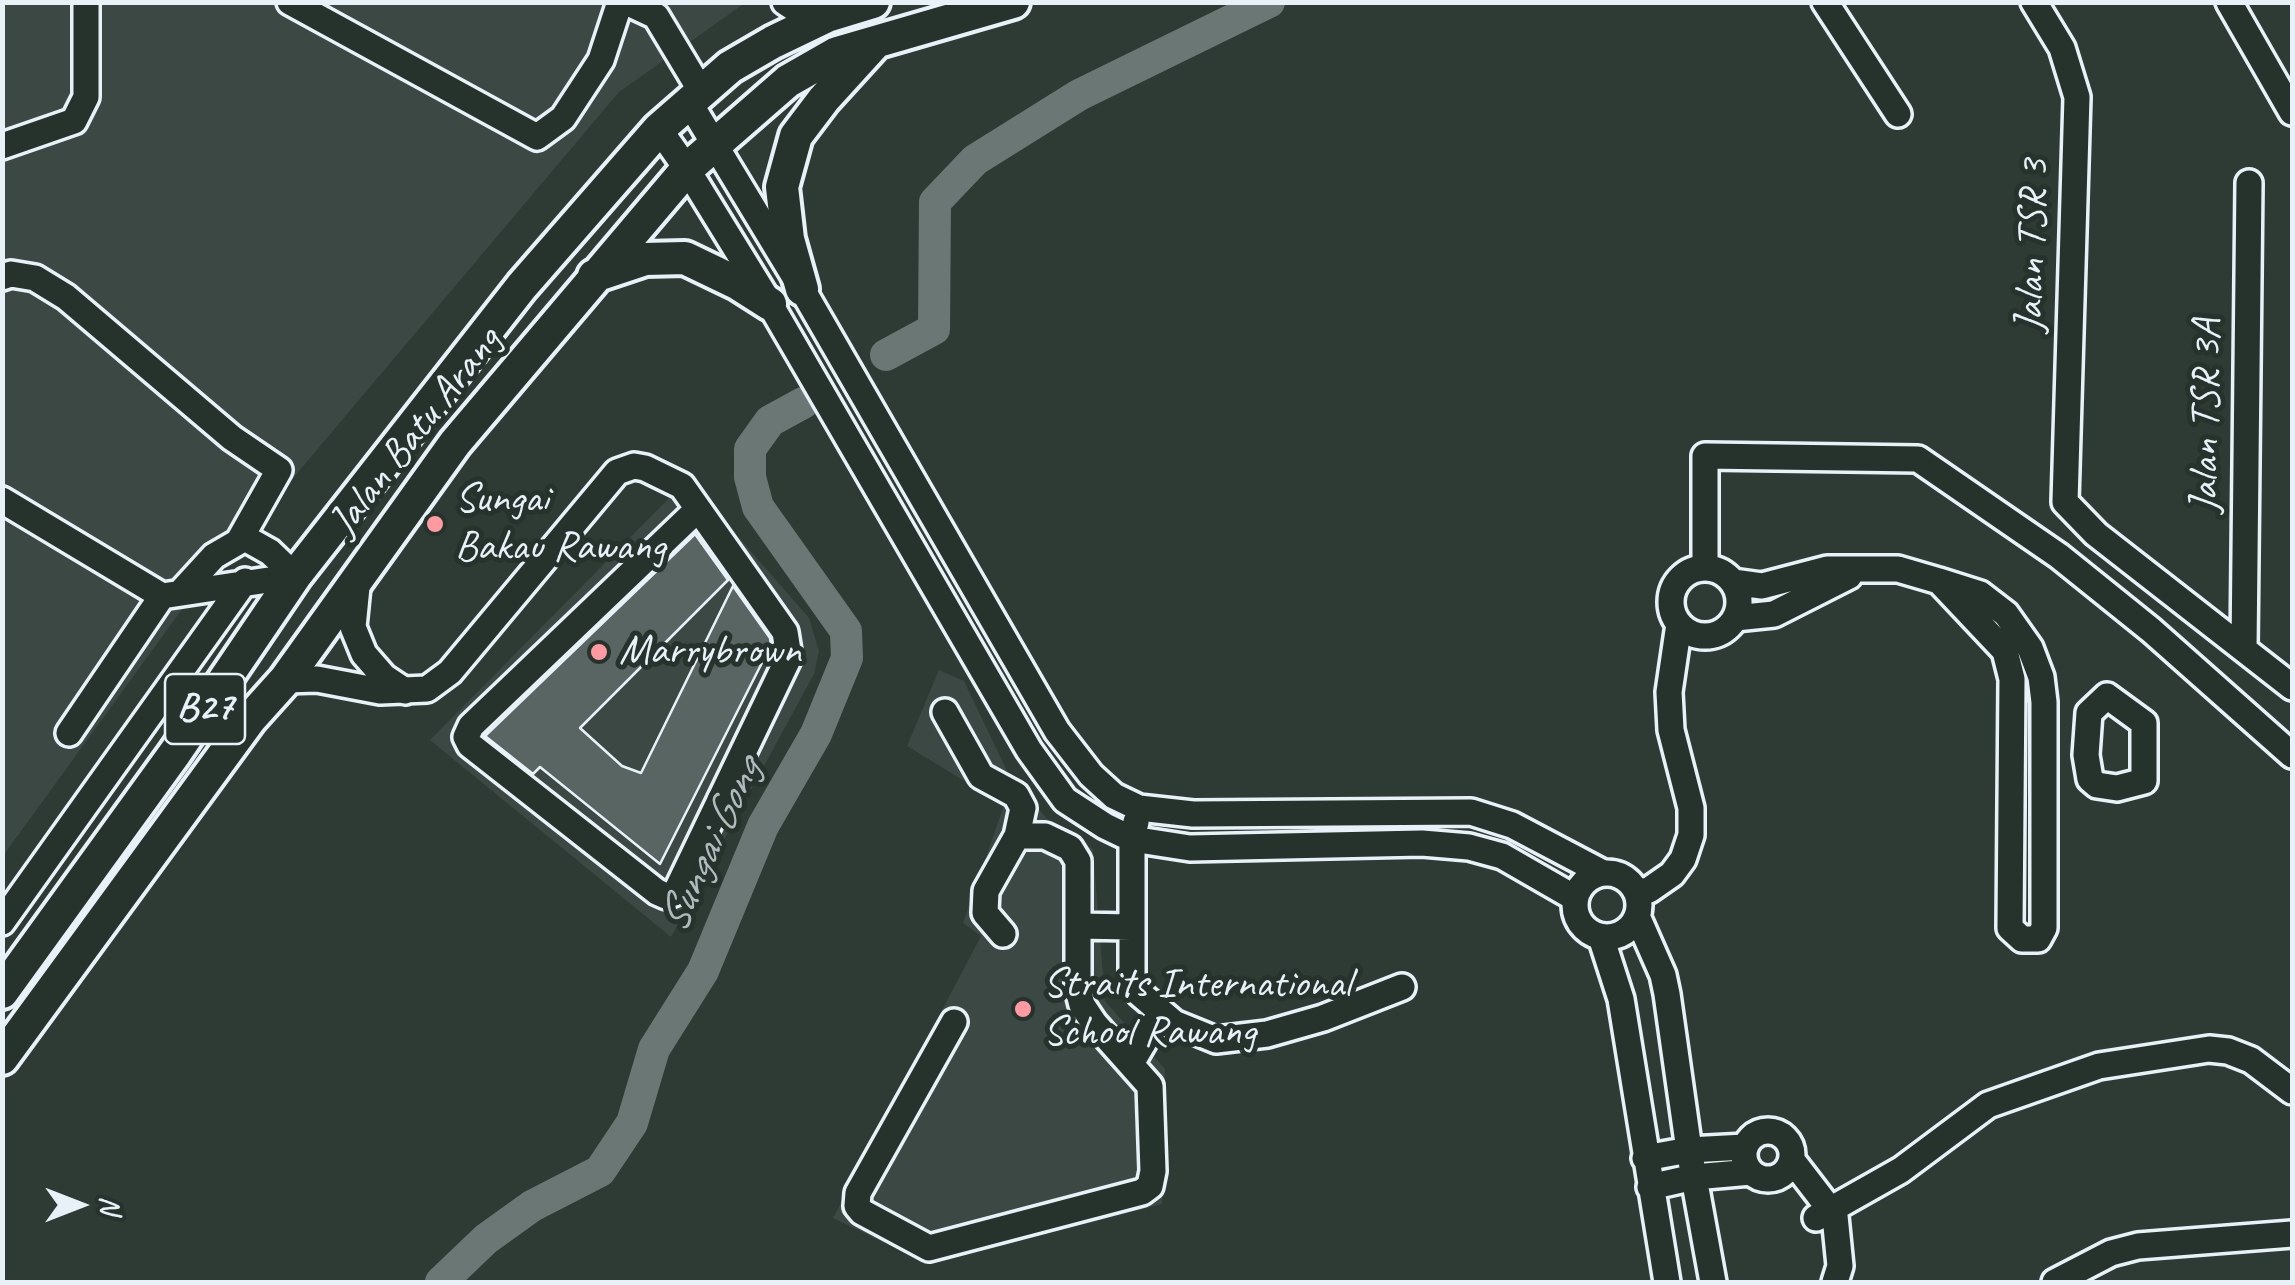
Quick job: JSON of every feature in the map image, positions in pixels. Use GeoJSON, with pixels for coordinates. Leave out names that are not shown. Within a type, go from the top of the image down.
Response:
{"type":"FeatureCollection","features":[{"type":"Feature","properties":{"kind":"main road","name":"Jalan Batu Arang"},"geometry":{"type":"LineString","coordinates":[[2,992],[175,753],[296,576],[522,286],[659,128],[744,58],[821,7],[873,2]]}},
{"type":"Feature","properties":{"kind":"main road","name":"Jalan Batu Arang"},"geometry":{"type":"LineString","coordinates":[[2,1058],[250,718],[285,680],[455,444],[687,168],[788,81],[837,54],[1014,2]]}},
{"type":"Feature","properties":{"kind":"main road"},"geometry":{"type":"LineString","coordinates":[[802,290],[788,239],[782,187],[796,136],[878,40]]}},
{"type":"Feature","properties":{"kind":"main road"},"geometry":{"type":"LineString","coordinates":[[594,276],[645,259],[685,258],[738,283],[770,304]]}},
{"type":"Feature","properties":{"kind":"street"},"geometry":{"type":"LineString","coordinates":[[2,146],[74,121],[86,97],[86,2]]}},
{"type":"Feature","properties":{"kind":"street"},"geometry":{"type":"LineString","coordinates":[[290,2],[537,137],[563,118],[601,60],[623,2],[656,16],[716,143],[1057,732],[1091,775],[1114,796],[1139,808],[1193,814],[1471,812],[1512,825],[1603,873],[1623,877],[1663,975],[1688,1150],[1714,1282]]}},
{"type":"Feature","properties":{"kind":"street"},"geometry":{"type":"LineString","coordinates":[[785,2],[794,8],[821,7]]}},
{"type":"Feature","properties":{"kind":"street"},"geometry":{"type":"LineString","coordinates":[[1825,2],[1898,114]]}},
{"type":"Feature","properties":{"kind":"street","name":"Jalan TSR 3"},"geometry":{"type":"LineString","coordinates":[[2034,2],[2062,48],[2076,97],[2065,502],[2096,534],[2244,649]]}},
{"type":"Feature","properties":{"kind":"street"},"geometry":{"type":"LineString","coordinates":[[2229,2],[2292,112]]}},
{"type":"Feature","properties":{"kind":"street"},"geometry":{"type":"LineString","coordinates":[[659,128],[770,304],[1029,750],[1065,800],[1132,838],[1190,848],[1422,844],[1468,847],[1502,856],[1576,898]]}},
{"type":"Feature","properties":{"kind":"street","name":"Jalan TSR 3A"},"geometry":{"type":"LineString","coordinates":[[2244,649],[2249,183]]}},
{"type":"Feature","properties":{"kind":"street"},"geometry":{"type":"LineString","coordinates":[[2,278],[11,274],[35,278],[66,297],[232,438],[279,470],[240,539],[214,556],[172,594],[69,733]]}},
{"type":"Feature","properties":{"kind":"street"},"geometry":{"type":"LineString","coordinates":[[1705,568],[1705,456],[1918,459],[2090,580],[2292,755]]}},
{"type":"Feature","properties":{"kind":"street"},"geometry":{"type":"LineString","coordinates":[[285,680],[318,679],[360,684],[380,691],[427,689],[450,672],[618,472],[634,466],[645,468],[682,486],[785,632],[789,657],[676,892],[666,896],[656,892],[470,745],[466,737],[471,726],[698,509]]}},
{"type":"Feature","properties":{"kind":"street"},"geometry":{"type":"LineString","coordinates":[[2,500],[172,594],[296,576]]}},
{"type":"Feature","properties":{"kind":"street"},"geometry":{"type":"LineString","coordinates":[[240,539],[252,540],[296,576]]}},
{"type":"Feature","properties":{"kind":"street"},"geometry":{"type":"LineString","coordinates":[[1671,672],[1708,636],[1728,627],[1735,618],[1739,600],[1733,582],[1725,574],[1705,568],[1694,570],[1677,583],[1671,604],[1679,624],[1687,631],[1708,636]]}},
{"type":"Feature","properties":{"kind":"street"},"geometry":{"type":"LineString","coordinates":[[1735,618],[1774,614],[1867,568]]}},
{"type":"Feature","properties":{"kind":"street"},"geometry":{"type":"LineString","coordinates":[[1733,582],[1762,586],[1827,570],[1898,570],[1939,581],[1980,594],[2006,614],[2030,648],[2044,702],[2044,928],[2038,939],[2022,939],[2010,928],[2012,679],[2005,651],[1939,581]]}},
{"type":"Feature","properties":{"kind":"street"},"geometry":{"type":"LineString","coordinates":[[358,578],[353,626],[364,654],[384,677],[406,692]]}},
{"type":"Feature","properties":{"kind":"street"},"geometry":{"type":"LineString","coordinates":[[2,922],[245,581]]}},
{"type":"Feature","properties":{"kind":"street"},"geometry":{"type":"LineString","coordinates":[[1603,873],[1586,880],[1574,908],[1583,927],[1601,937],[1619,936],[1637,904],[1672,874],[1683,859],[1691,835],[1691,808],[1671,730],[1671,672],[1679,624]]}},
{"type":"Feature","properties":{"kind":"street"},"geometry":{"type":"LineString","coordinates":[[2244,649],[2292,687]]}},
{"type":"Feature","properties":{"kind":"street"},"geometry":{"type":"LineString","coordinates":[[2012,679],[2039,672]]}},
{"type":"Feature","properties":{"kind":"street"},"geometry":{"type":"LineString","coordinates":[[945,712],[981,776],[1016,795],[1022,808],[1017,836],[986,891],[985,913],[1003,934]]}},
{"type":"Feature","properties":{"kind":"street"},"geometry":{"type":"LineString","coordinates":[[2012,755],[2086,755]]}},
{"type":"Feature","properties":{"kind":"street"},"geometry":{"type":"LineString","coordinates":[[1139,808],[1132,838],[1132,976],[1139,993],[1174,1022],[1216,1040],[1286,1029],[1402,987]]}},
{"type":"Feature","properties":{"kind":"street"},"geometry":{"type":"LineString","coordinates":[[954,1022],[900,1114],[857,1199],[862,1212],[929,1248],[1142,1192],[1150,1186],[1150,1086],[1082,1005],[1078,989],[1078,861],[1070,848],[1046,836],[1017,836]]}},
{"type":"Feature","properties":{"kind":"street"},"geometry":{"type":"LineString","coordinates":[[2011,872],[2044,872]]}},
{"type":"Feature","properties":{"kind":"street"},"geometry":{"type":"LineString","coordinates":[[1078,926],[1130,926]]}},
{"type":"Feature","properties":{"kind":"street"},"geometry":{"type":"LineString","coordinates":[[1601,937],[1622,999],[1667,1282]]}},
{"type":"Feature","properties":{"kind":"street"},"geometry":{"type":"LineString","coordinates":[[1132,1062],[1160,1012]]}},
{"type":"Feature","properties":{"kind":"street"},"geometry":{"type":"LineString","coordinates":[[1824,1213],[1901,1170],[1988,1104],[2098,1066],[2210,1049],[2251,1060],[2292,1092]]}},
{"type":"Feature","properties":{"kind":"street"},"geometry":{"type":"LineString","coordinates":[[1645,1158],[1688,1150],[1748,1160],[1771,1180],[1788,1167],[1793,1152],[1786,1137],[1771,1130],[1755,1134],[1748,1160]]}},
{"type":"Feature","properties":{"kind":"street"},"geometry":{"type":"LineString","coordinates":[[1650,1187],[1748,1160]]}},
{"type":"Feature","properties":{"kind":"street"},"geometry":{"type":"LineString","coordinates":[[1788,1167],[1837,1228],[1840,1266],[1833,1282]]}},
{"type":"Feature","properties":{"kind":"street"},"geometry":{"type":"LineString","coordinates":[[2056,1282],[2112,1253],[2138,1246],[2292,1234]]}},
{"type":"Feature","properties":{"kind":"shaded area"},"geometry":{"type":"Polygon","coordinates":[[[3,3],[745,3],[619,92],[180,612],[3,856],[3,3]]]}},
{"type":"Feature","properties":{"kind":"shaded area"},"geometry":{"type":"Polygon","coordinates":[[[688,479],[809,618],[819,651],[814,674],[671,937],[430,740],[688,479]]]}},
{"type":"Feature","properties":{"kind":"shaded area"},"geometry":{"type":"Polygon","coordinates":[[[939,670],[964,681],[1008,773],[1049,821],[1093,849],[1105,1001],[1165,1069],[1162,1204],[929,1264],[833,1218],[981,936],[963,923],[1004,805],[907,746],[939,670]]]}},
{"type":"Feature","properties":{"kind":"building"},"geometry":{"type":"Polygon","coordinates":[[[695,534],[728,580],[580,728],[622,766],[641,773],[733,586],[770,638],[771,645],[660,864],[540,767],[533,774],[485,736],[695,534]]]}},
{"type":"Feature","properties":{"kind":"waterway","name":"Sungai Gong"},"geometry":{"type":"LineString","coordinates":[[886,355],[934,329],[935,202],[975,160],[1079,95],[1269,2]]}},
{"type":"Feature","properties":{"kind":"waterway","name":"Sungai Gong"},"geometry":{"type":"LineString","coordinates":[[441,1282],[486,1239],[532,1206],[600,1171],[632,1123],[654,1049],[703,971],[763,826],[816,734],[847,658],[846,631],[758,507],[750,477],[750,449],[770,421],[803,403]]}},
{"type":"Feature","properties":{"kind":"place","name":"Sungai Bakau Rawang"},"geometry":{"type":"Point","coordinates":[435,524]}},
{"type":"Feature","properties":{"kind":"place","name":"Marrybrown"},"geometry":{"type":"Point","coordinates":[599,652]}},
{"type":"Feature","properties":{"kind":"place","name":"Straits International School Rawang"},"geometry":{"type":"Point","coordinates":[1023,1009]}}]}
